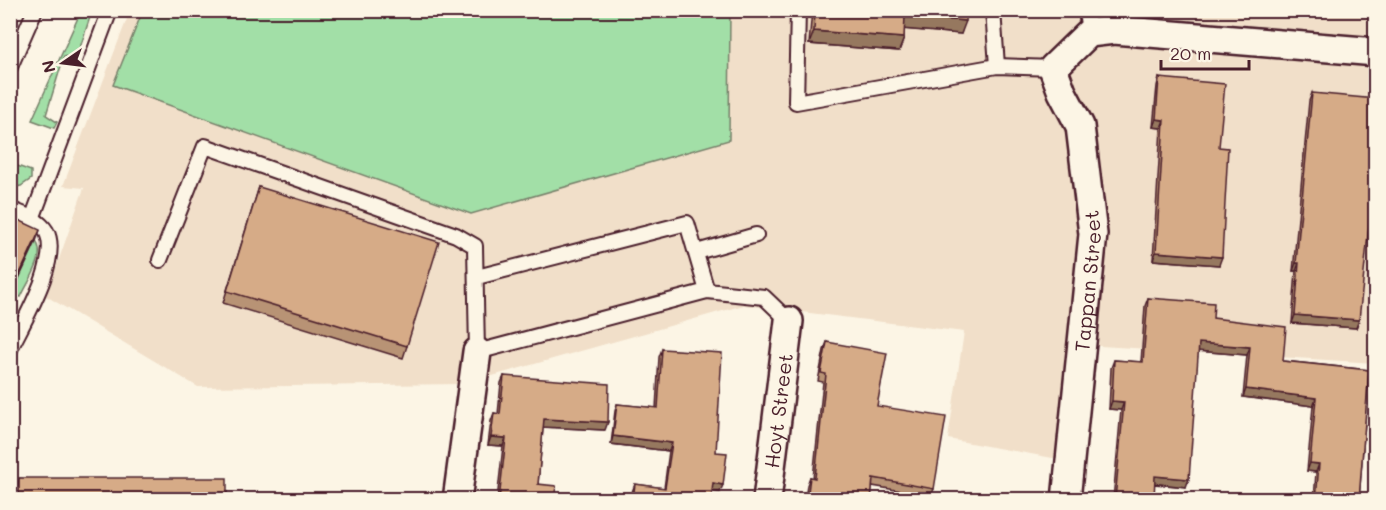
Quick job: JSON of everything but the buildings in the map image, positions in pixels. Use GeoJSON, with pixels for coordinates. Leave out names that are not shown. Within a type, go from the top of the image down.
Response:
{"type":"FeatureCollection","features":[{"type":"Feature","properties":{"kind":"street"},"geometry":{"type":"LineString","coordinates":[[1053,68],[1087,22],[1114,30],[1376,52]]}},
{"type":"Feature","properties":{"kind":"street","name":"Tappan Street"},"geometry":{"type":"LineString","coordinates":[[1053,68],[1062,92],[1080,126],[1092,234],[1066,500]]}},
{"type":"Feature","properties":{"kind":"street","name":"Hoyt Street"},"geometry":{"type":"LineString","coordinates":[[767,500],[789,321]]}},
{"type":"Feature","properties":{"kind":"street"},"geometry":{"type":"LineString","coordinates":[[457,500],[477,352]]}},
{"type":"Feature","properties":{"kind":"lane"},"geometry":{"type":"LineString","coordinates":[[10,67],[35,10]]}},
{"type":"Feature","properties":{"kind":"lane"},"geometry":{"type":"LineString","coordinates":[[32,219],[110,10]]}},
{"type":"Feature","properties":{"kind":"lane"},"geometry":{"type":"LineString","coordinates":[[798,10],[796,102],[997,66],[1053,68]]}},
{"type":"Feature","properties":{"kind":"lane"},"geometry":{"type":"LineString","coordinates":[[993,10],[997,66]]}},
{"type":"Feature","properties":{"kind":"lane"},"geometry":{"type":"LineString","coordinates":[[160,260],[205,146],[456,235],[475,246],[477,352],[707,291],[765,297],[789,321]]}},
{"type":"Feature","properties":{"kind":"lane"},"geometry":{"type":"LineString","coordinates":[[10,209],[32,219],[46,230],[51,246],[48,265],[10,349]]}},
{"type":"Feature","properties":{"kind":"lane"},"geometry":{"type":"LineString","coordinates":[[477,277],[687,223],[707,291]]}},
{"type":"Feature","properties":{"kind":"lane"},"geometry":{"type":"LineString","coordinates":[[697,252],[756,235]]}},
{"type":"Feature","properties":{"kind":"shaded area"},"geometry":{"type":"Polygon","coordinates":[[[130,11],[143,11],[113,85],[729,140],[730,11],[1375,11],[1375,363],[1084,345],[1069,461],[948,439],[964,332],[744,305],[464,384],[198,387],[46,296],[84,188],[63,186],[130,11]]]}},
{"type":"Feature","properties":{"kind":"green space"},"geometry":{"type":"Polygon","coordinates":[[[143,10],[730,11],[729,140],[471,214],[113,85],[143,10]]]}},
{"type":"Feature","properties":{"kind":"green space"},"geometry":{"type":"Polygon","coordinates":[[[81,11],[92,11],[76,60],[64,56],[46,115],[57,122],[54,128],[32,120],[81,11]]]}},
{"type":"Feature","properties":{"kind":"green space"},"geometry":{"type":"Polygon","coordinates":[[[12,164],[31,171],[31,179],[21,186],[11,188],[12,164]]]}},
{"type":"Feature","properties":{"kind":"green space"},"geometry":{"type":"Polygon","coordinates":[[[34,239],[38,245],[38,260],[21,297],[12,294],[34,239]]]}}]}
